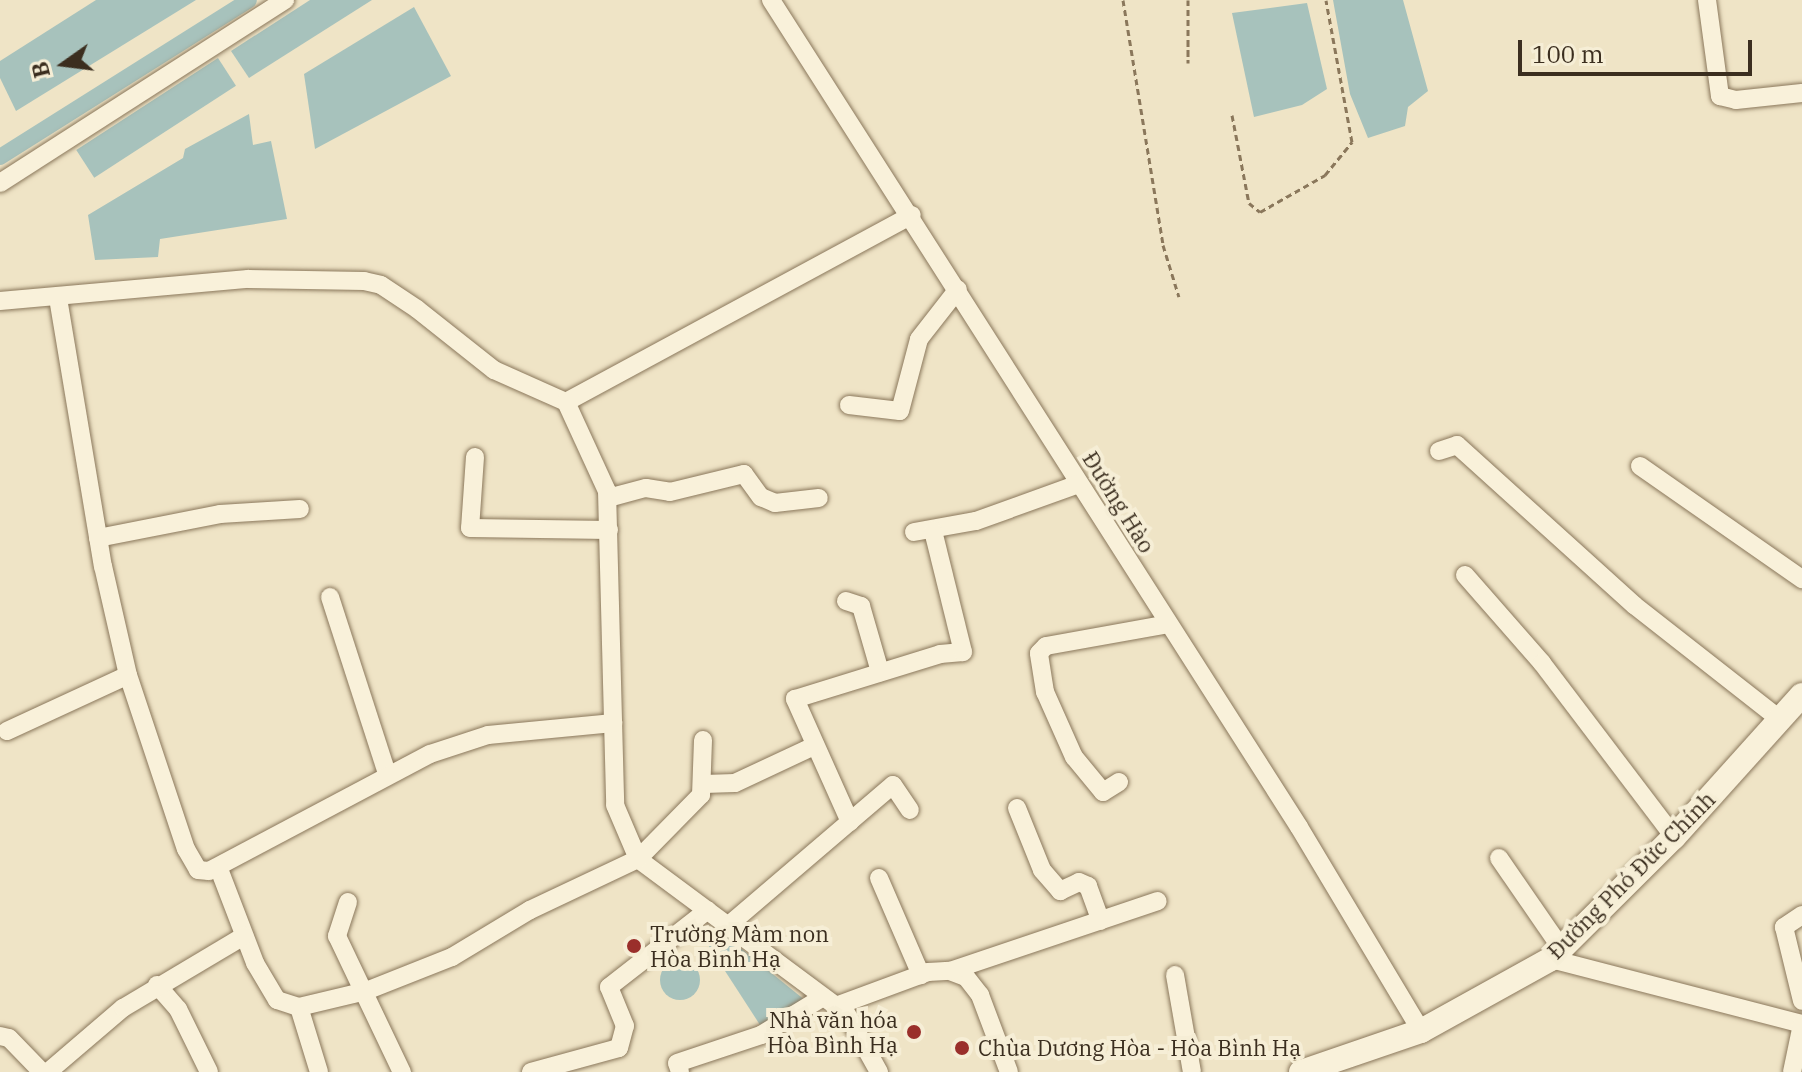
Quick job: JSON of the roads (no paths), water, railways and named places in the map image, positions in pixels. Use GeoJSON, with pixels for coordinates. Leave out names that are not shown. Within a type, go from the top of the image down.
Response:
{"type":"FeatureCollection","features":[{"type":"Feature","properties":{"kind":"main road","name":"Đường Phó Đức Chính"},"geometry":{"type":"LineString","coordinates":[[1301,1072],[1421,1031],[1556,953],[1674,837],[1778,718],[1802,695]]}},
{"type":"Feature","properties":{"kind":"street"},"geometry":{"type":"LineString","coordinates":[[0,183],[285,0]]}},
{"type":"Feature","properties":{"kind":"street","name":"Đường Hào"},"geometry":{"type":"LineString","coordinates":[[771,0],[912,215],[1079,484],[1299,827],[1421,1031]]}},
{"type":"Feature","properties":{"kind":"street"},"geometry":{"type":"LineString","coordinates":[[1707,0],[1720,96],[1736,100],[1802,93]]}},
{"type":"Feature","properties":{"kind":"street"},"geometry":{"type":"LineString","coordinates":[[566,402],[912,215]]}},
{"type":"Feature","properties":{"kind":"street"},"geometry":{"type":"LineString","coordinates":[[0,301],[248,279],[364,281],[381,285],[417,309],[494,370],[566,402],[608,498],[615,805],[638,859],[730,924],[828,1002],[845,1011],[879,1072]]}},
{"type":"Feature","properties":{"kind":"street"},"geometry":{"type":"LineString","coordinates":[[849,405],[900,411],[919,339],[958,289]]}},
{"type":"Feature","properties":{"kind":"street"},"geometry":{"type":"LineString","coordinates":[[58,298],[98,538],[128,675],[186,849],[198,870],[219,869],[387,774],[488,735],[613,723]]}},
{"type":"Feature","properties":{"kind":"street"},"geometry":{"type":"LineString","coordinates":[[1439,451],[1457,445],[1634,605],[1778,718]]}},
{"type":"Feature","properties":{"kind":"street"},"geometry":{"type":"LineString","coordinates":[[475,457],[470,528],[609,530]]}},
{"type":"Feature","properties":{"kind":"street"},"geometry":{"type":"LineString","coordinates":[[1640,466],[1802,579]]}},
{"type":"Feature","properties":{"kind":"street"},"geometry":{"type":"LineString","coordinates":[[608,498],[646,488],[670,492],[744,474],[761,497],[775,503],[819,498]]}},
{"type":"Feature","properties":{"kind":"street"},"geometry":{"type":"LineString","coordinates":[[914,532],[933,531],[1079,484]]}},
{"type":"Feature","properties":{"kind":"street"},"geometry":{"type":"LineString","coordinates":[[98,538],[220,514],[300,509]]}},
{"type":"Feature","properties":{"kind":"street"},"geometry":{"type":"LineString","coordinates":[[850,822],[795,699],[940,654],[963,652],[933,531]]}},
{"type":"Feature","properties":{"kind":"street"},"geometry":{"type":"LineString","coordinates":[[1465,575],[1552,675],[1674,837]]}},
{"type":"Feature","properties":{"kind":"street"},"geometry":{"type":"LineString","coordinates":[[330,597],[387,774]]}},
{"type":"Feature","properties":{"kind":"street"},"geometry":{"type":"LineString","coordinates":[[846,601],[861,606],[880,672]]}},
{"type":"Feature","properties":{"kind":"street"},"geometry":{"type":"LineString","coordinates":[[1119,782],[1103,792],[1074,757],[1045,692],[1039,653],[1046,646],[1168,624]]}},
{"type":"Feature","properties":{"kind":"street"},"geometry":{"type":"LineString","coordinates":[[7,731],[128,675]]}},
{"type":"Feature","properties":{"kind":"street"},"geometry":{"type":"LineString","coordinates":[[219,869],[244,936],[277,1000],[299,1007],[366,991],[452,957],[530,910],[638,859],[692,805],[704,784],[703,740]]}},
{"type":"Feature","properties":{"kind":"street"},"geometry":{"type":"LineString","coordinates":[[704,784],[735,783],[814,746]]}},
{"type":"Feature","properties":{"kind":"street"},"geometry":{"type":"LineString","coordinates":[[730,924],[893,785],[910,810]]}},
{"type":"Feature","properties":{"kind":"street"},"geometry":{"type":"LineString","coordinates":[[1017,808],[1042,870],[1060,891],[1079,882],[1088,886],[1101,921]]}},
{"type":"Feature","properties":{"kind":"street"},"geometry":{"type":"LineString","coordinates":[[1499,858],[1556,953],[1802,1024],[1792,1072]]}},
{"type":"Feature","properties":{"kind":"street"},"geometry":{"type":"LineString","coordinates":[[879,878],[921,975]]}},
{"type":"Feature","properties":{"kind":"street"},"geometry":{"type":"LineString","coordinates":[[680,1072],[677,1063],[761,1035],[828,1002],[921,975],[950,971],[1158,901]]}},
{"type":"Feature","properties":{"kind":"street"},"geometry":{"type":"LineString","coordinates":[[348,902],[337,936],[366,991],[402,1072]]}},
{"type":"Feature","properties":{"kind":"street"},"geometry":{"type":"LineString","coordinates":[[531,1072],[619,1048],[625,1026],[609,987],[708,910]]}},
{"type":"Feature","properties":{"kind":"street"},"geometry":{"type":"LineString","coordinates":[[1802,915],[1784,927],[1802,1001]]}},
{"type":"Feature","properties":{"kind":"street"},"geometry":{"type":"LineString","coordinates":[[0,1036],[9,1038],[45,1072],[157,985],[244,936]]}},
{"type":"Feature","properties":{"kind":"street"},"geometry":{"type":"LineString","coordinates":[[950,971],[966,977],[980,995],[1009,1072]]}},
{"type":"Feature","properties":{"kind":"street"},"geometry":{"type":"LineString","coordinates":[[1175,975],[1192,1072]]}},
{"type":"Feature","properties":{"kind":"street"},"geometry":{"type":"LineString","coordinates":[[157,985],[178,1009],[209,1072]]}},
{"type":"Feature","properties":{"kind":"street"},"geometry":{"type":"LineString","coordinates":[[299,1007],[319,1072]]}},
{"type":"Feature","properties":{"kind":"water"},"geometry":{"type":"Polygon","coordinates":[[[96,0],[196,0],[16,111],[0,78],[0,61],[96,0]]]}},
{"type":"Feature","properties":{"kind":"water"},"geometry":{"type":"Polygon","coordinates":[[[310,0],[372,0],[249,78],[231,51],[310,0]]]}},
{"type":"Feature","properties":{"kind":"water"},"geometry":{"type":"Polygon","coordinates":[[[1333,0],[1403,0],[1428,91],[1408,107],[1405,126],[1368,138],[1350,94],[1333,0]]]}},
{"type":"Feature","properties":{"kind":"water"},"geometry":{"type":"Polygon","coordinates":[[[1307,3],[1327,89],[1302,105],[1254,117],[1232,13],[1307,3]]]}},
{"type":"Feature","properties":{"kind":"water"},"geometry":{"type":"Polygon","coordinates":[[[414,7],[451,76],[315,149],[304,74],[414,7]]]}},
{"type":"Feature","properties":{"kind":"water"},"geometry":{"type":"Polygon","coordinates":[[[218,58],[236,86],[94,178],[76,150],[218,58]]]}},
{"type":"Feature","properties":{"kind":"water"},"geometry":{"type":"Polygon","coordinates":[[[249,114],[253,145],[271,141],[287,219],[160,239],[158,257],[95,260],[88,215],[183,158],[185,149],[249,114]]]}},
{"type":"Feature","properties":{"kind":"water"},"geometry":{"type":"Polygon","coordinates":[[[714,931],[726,936],[806,1001],[762,1028],[703,937],[714,931]]]}},
{"type":"Feature","properties":{"kind":"water"},"geometry":{"type":"Polygon","coordinates":[[[680,960],[694,966],[700,980],[694,994],[680,1000],[666,994],[660,980],[666,966],[680,960]]]}},
{"type":"Feature","properties":{"kind":"waterway"},"geometry":{"type":"LineString","coordinates":[[0,157],[249,0]]}},
{"type":"Feature","properties":{"kind":"place","name":"Trường Màm non Hòa Bình Hạ"},"geometry":{"type":"Point","coordinates":[634,946]}},
{"type":"Feature","properties":{"kind":"place","name":"Nhà văn hóa Hòa Bình Hạ"},"geometry":{"type":"Point","coordinates":[914,1032]}},
{"type":"Feature","properties":{"kind":"place","name":"Chùa Dương Hòa - Hòa Bình Hạ"},"geometry":{"type":"Point","coordinates":[962,1048]}}]}
